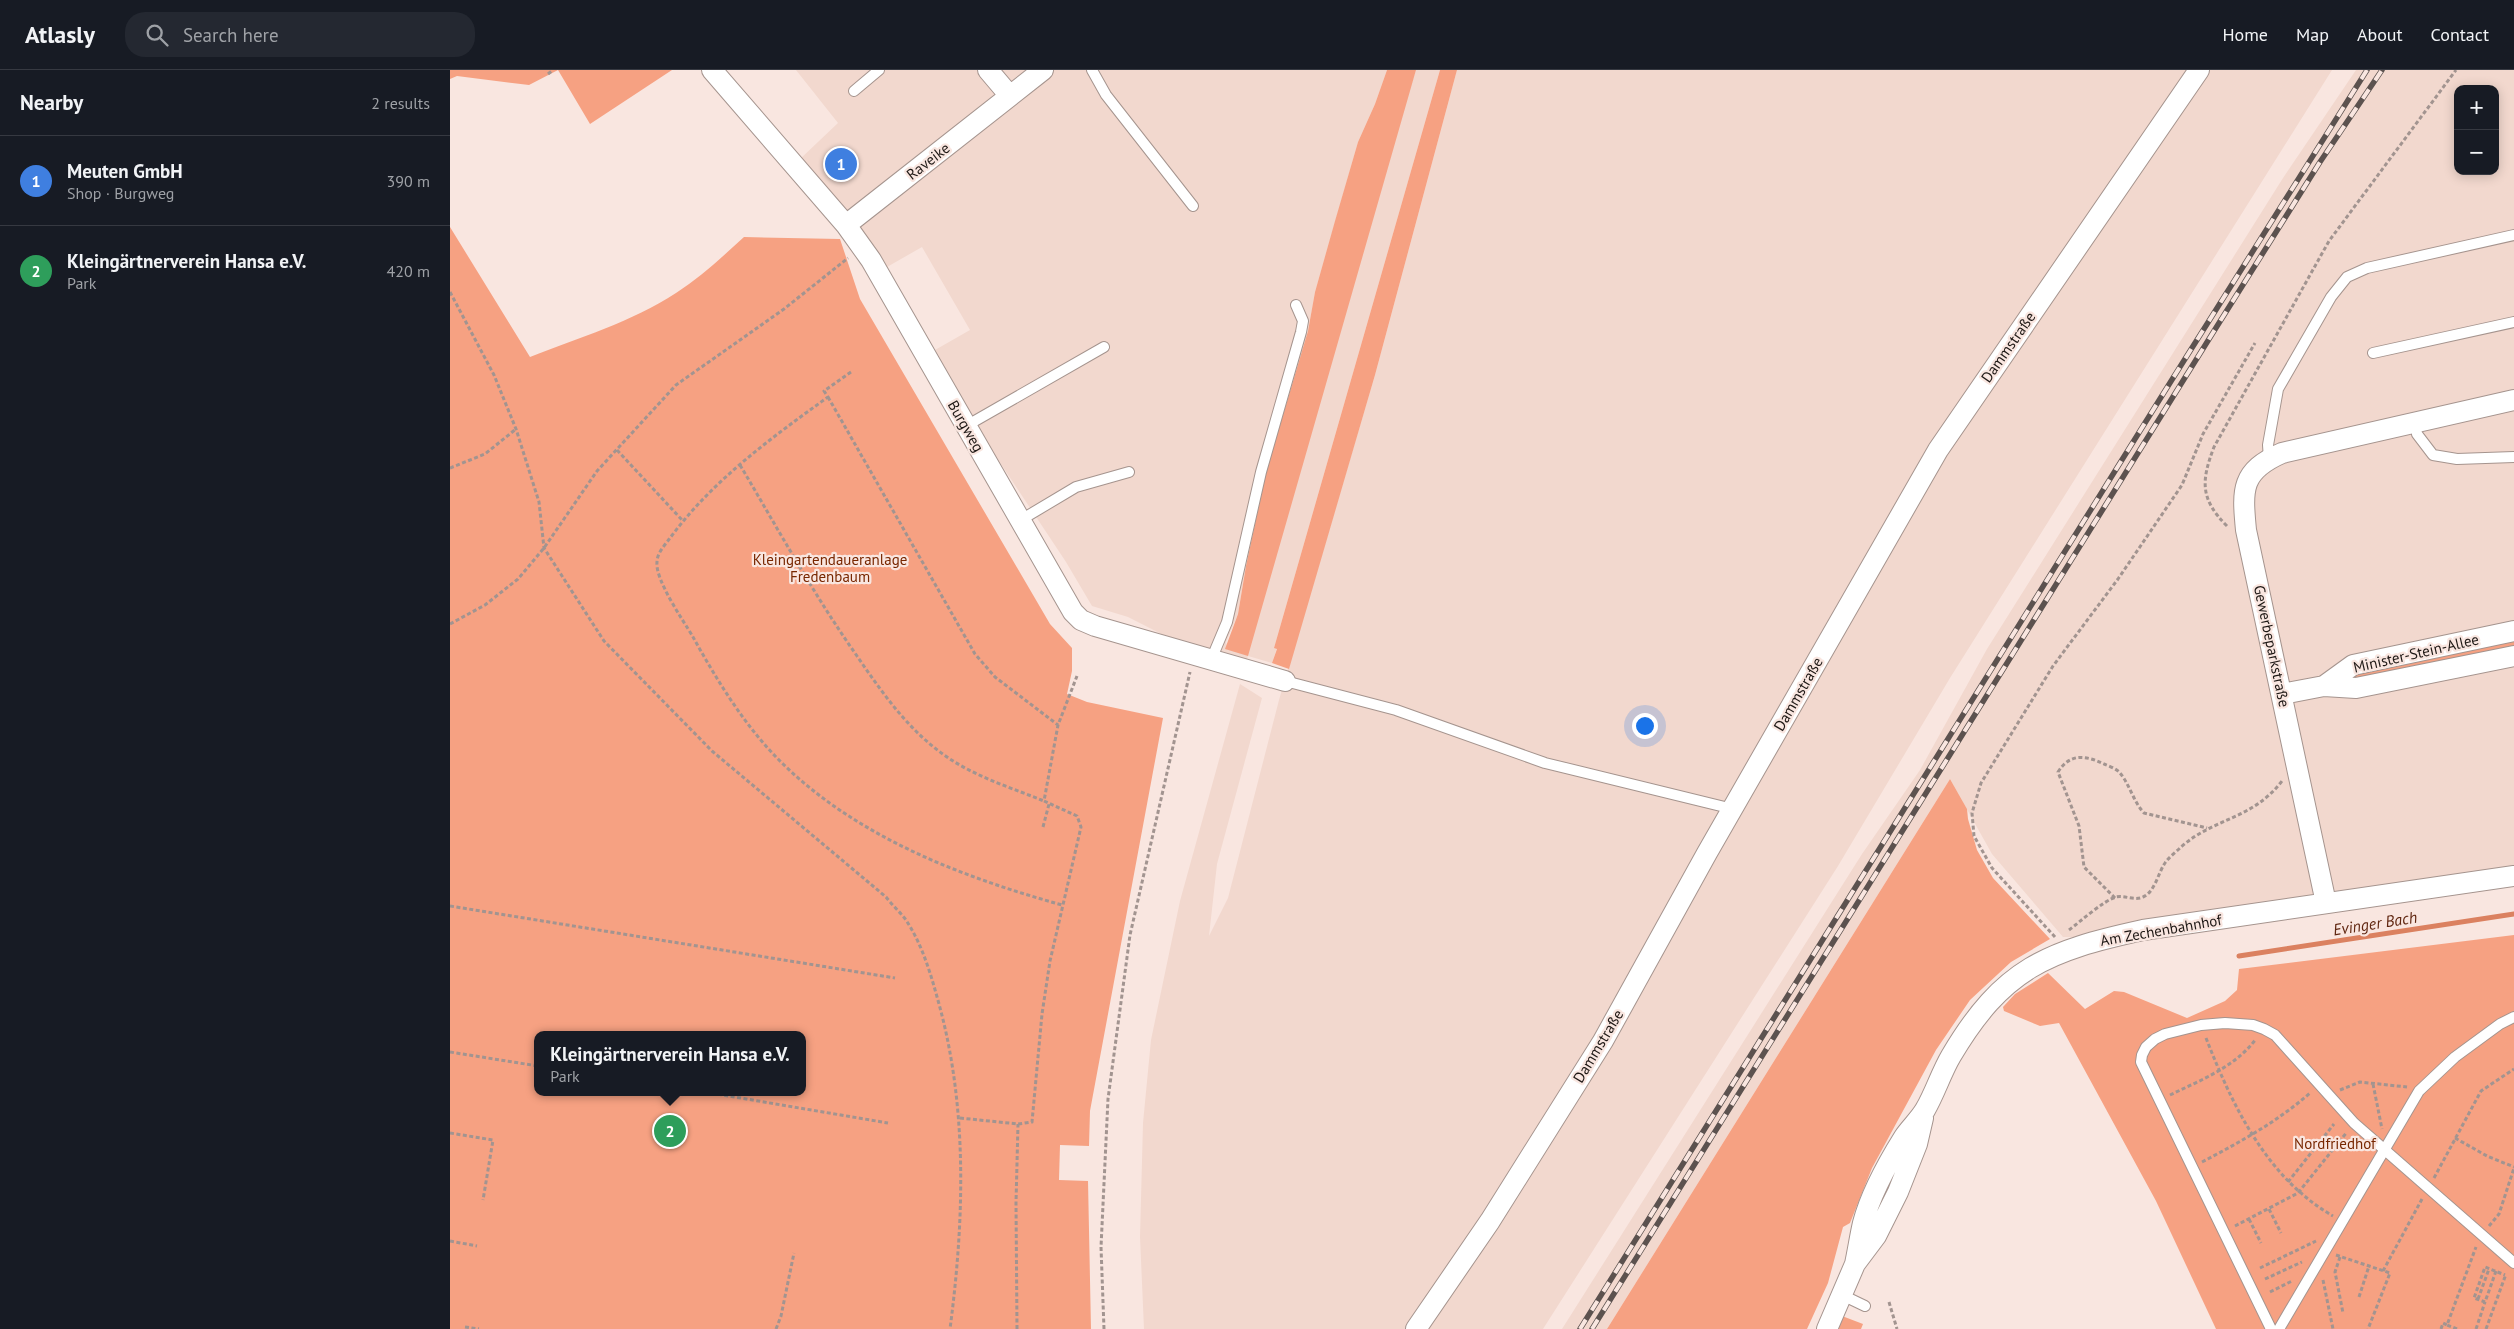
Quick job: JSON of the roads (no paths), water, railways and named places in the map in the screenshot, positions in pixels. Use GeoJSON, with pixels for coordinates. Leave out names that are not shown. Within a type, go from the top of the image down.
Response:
{"type":"FeatureCollection","features":[{"type":"Feature","properties":{"kind":"street","name":"Burgweg"},"geometry":{"type":"LineString","coordinates":[[712,70],[846,225],[860,244],[1066,601],[1081,620],[1095,626],[1285,681]]}},
{"type":"Feature","properties":{"kind":"street"},"geometry":{"type":"LineString","coordinates":[[988,70],[1010,96]]}},
{"type":"Feature","properties":{"kind":"street","name":"Raveike"},"geometry":{"type":"LineString","coordinates":[[846,225],[1043,70]]}},
{"type":"Feature","properties":{"kind":"street","name":"Dammstraße"},"geometry":{"type":"LineString","coordinates":[[1416,1329],[1490,1221],[1603,1042],[1733,808],[1938,450],[2198,70]]}},
{"type":"Feature","properties":{"kind":"street","name":"Gewerbeparkstraße"},"geometry":{"type":"LineString","coordinates":[[2326,903],[2246,530],[2242,496],[2250,477],[2270,459],[2298,449],[2514,400]]}},
{"type":"Feature","properties":{"kind":"street","name":"Minister-Stein-Allee"},"geometry":{"type":"LineString","coordinates":[[2324,686],[2353,665],[2514,630]]}},
{"type":"Feature","properties":{"kind":"street","name":"Minister-Stein-Allee"},"geometry":{"type":"LineString","coordinates":[[2282,694],[2324,686],[2356,688],[2514,656]]}},
{"type":"Feature","properties":{"kind":"street"},"geometry":{"type":"LineString","coordinates":[[2326,903],[2514,876]]}},
{"type":"Feature","properties":{"kind":"street","name":"Am Zechenbahnhof"},"geometry":{"type":"LineString","coordinates":[[1827,1329],[1856,1264],[1876,1236],[1898,1192],[1917,1144],[1925,1110],[1950,1057],[1975,1018],[1996,994],[2022,972],[2047,958],[2103,938],[2143,930],[2326,903]]}},
{"type":"Feature","properties":{"kind":"lane"},"geometry":{"type":"LineString","coordinates":[[854,91],[879,70]]}},
{"type":"Feature","properties":{"kind":"lane"},"geometry":{"type":"LineString","coordinates":[[1092,70],[1106,95],[1193,206]]}},
{"type":"Feature","properties":{"kind":"lane"},"geometry":{"type":"LineString","coordinates":[[2270,459],[2268,445],[2278,389],[2332,297],[2348,278],[2367,268],[2514,235]]}},
{"type":"Feature","properties":{"kind":"lane"},"geometry":{"type":"LineString","coordinates":[[1203,657],[1227,622],[1261,472],[1301,332],[1303,321],[1296,305]]}},
{"type":"Feature","properties":{"kind":"lane"},"geometry":{"type":"LineString","coordinates":[[2373,353],[2514,322]]}},
{"type":"Feature","properties":{"kind":"lane"},"geometry":{"type":"LineString","coordinates":[[966,426],[1104,347]]}},
{"type":"Feature","properties":{"kind":"lane"},"geometry":{"type":"LineString","coordinates":[[2415,422],[2417,434],[2434,455],[2457,459],[2514,457]]}},
{"type":"Feature","properties":{"kind":"lane"},"geometry":{"type":"LineString","coordinates":[[1020,521],[1076,487],[1129,472]]}},
{"type":"Feature","properties":{"kind":"lane"},"geometry":{"type":"LineString","coordinates":[[1285,681],[1396,710],[1545,763],[1733,808]]}},
{"type":"Feature","properties":{"kind":"lane"},"geometry":{"type":"LineString","coordinates":[[2279,1329],[2419,1091],[2455,1057],[2500,1024],[2514,1017]]}},
{"type":"Feature","properties":{"kind":"lane"},"geometry":{"type":"LineString","coordinates":[[2271,1329],[2158,1101],[2142,1062],[2142,1055],[2146,1048],[2162,1035],[2201,1025],[2241,1023],[2264,1029],[2275,1035],[2318,1086],[2354,1123],[2483,1236],[2512,1267]]}},
{"type":"Feature","properties":{"kind":"lane"},"geometry":{"type":"LineString","coordinates":[[1842,1295],[1865,1306]]}},
{"type":"Feature","properties":{"kind":"waterway","name":"Evinger Bach"},"geometry":{"type":"LineString","coordinates":[[2239,956],[2514,914]]}},
{"type":"Feature","properties":{"kind":"railway"},"geometry":{"type":"LineString","coordinates":[[1580,1329],[2367,70]]}},
{"type":"Feature","properties":{"kind":"railway"},"geometry":{"type":"LineString","coordinates":[[1592,1329],[2320,162],[2382,70]]}},
{"type":"Feature","properties":{"kind":"place","name":"Meuten GmbH"},"geometry":{"type":"Point","coordinates":[841,164]}},
{"type":"Feature","properties":{"kind":"place","name":"Kleingärtnerverein Hansa e.V."},"geometry":{"type":"Point","coordinates":[670,1131]}},
{"type":"Feature","properties":{"kind":"park label","name":"Kleingartendaueranlage Fredenbaum"},"geometry":{"type":"Point","coordinates":[830,568]}},
{"type":"Feature","properties":{"kind":"park label","name":"Nordfriedhof"},"geometry":{"type":"Point","coordinates":[2335,1143]}}]}
